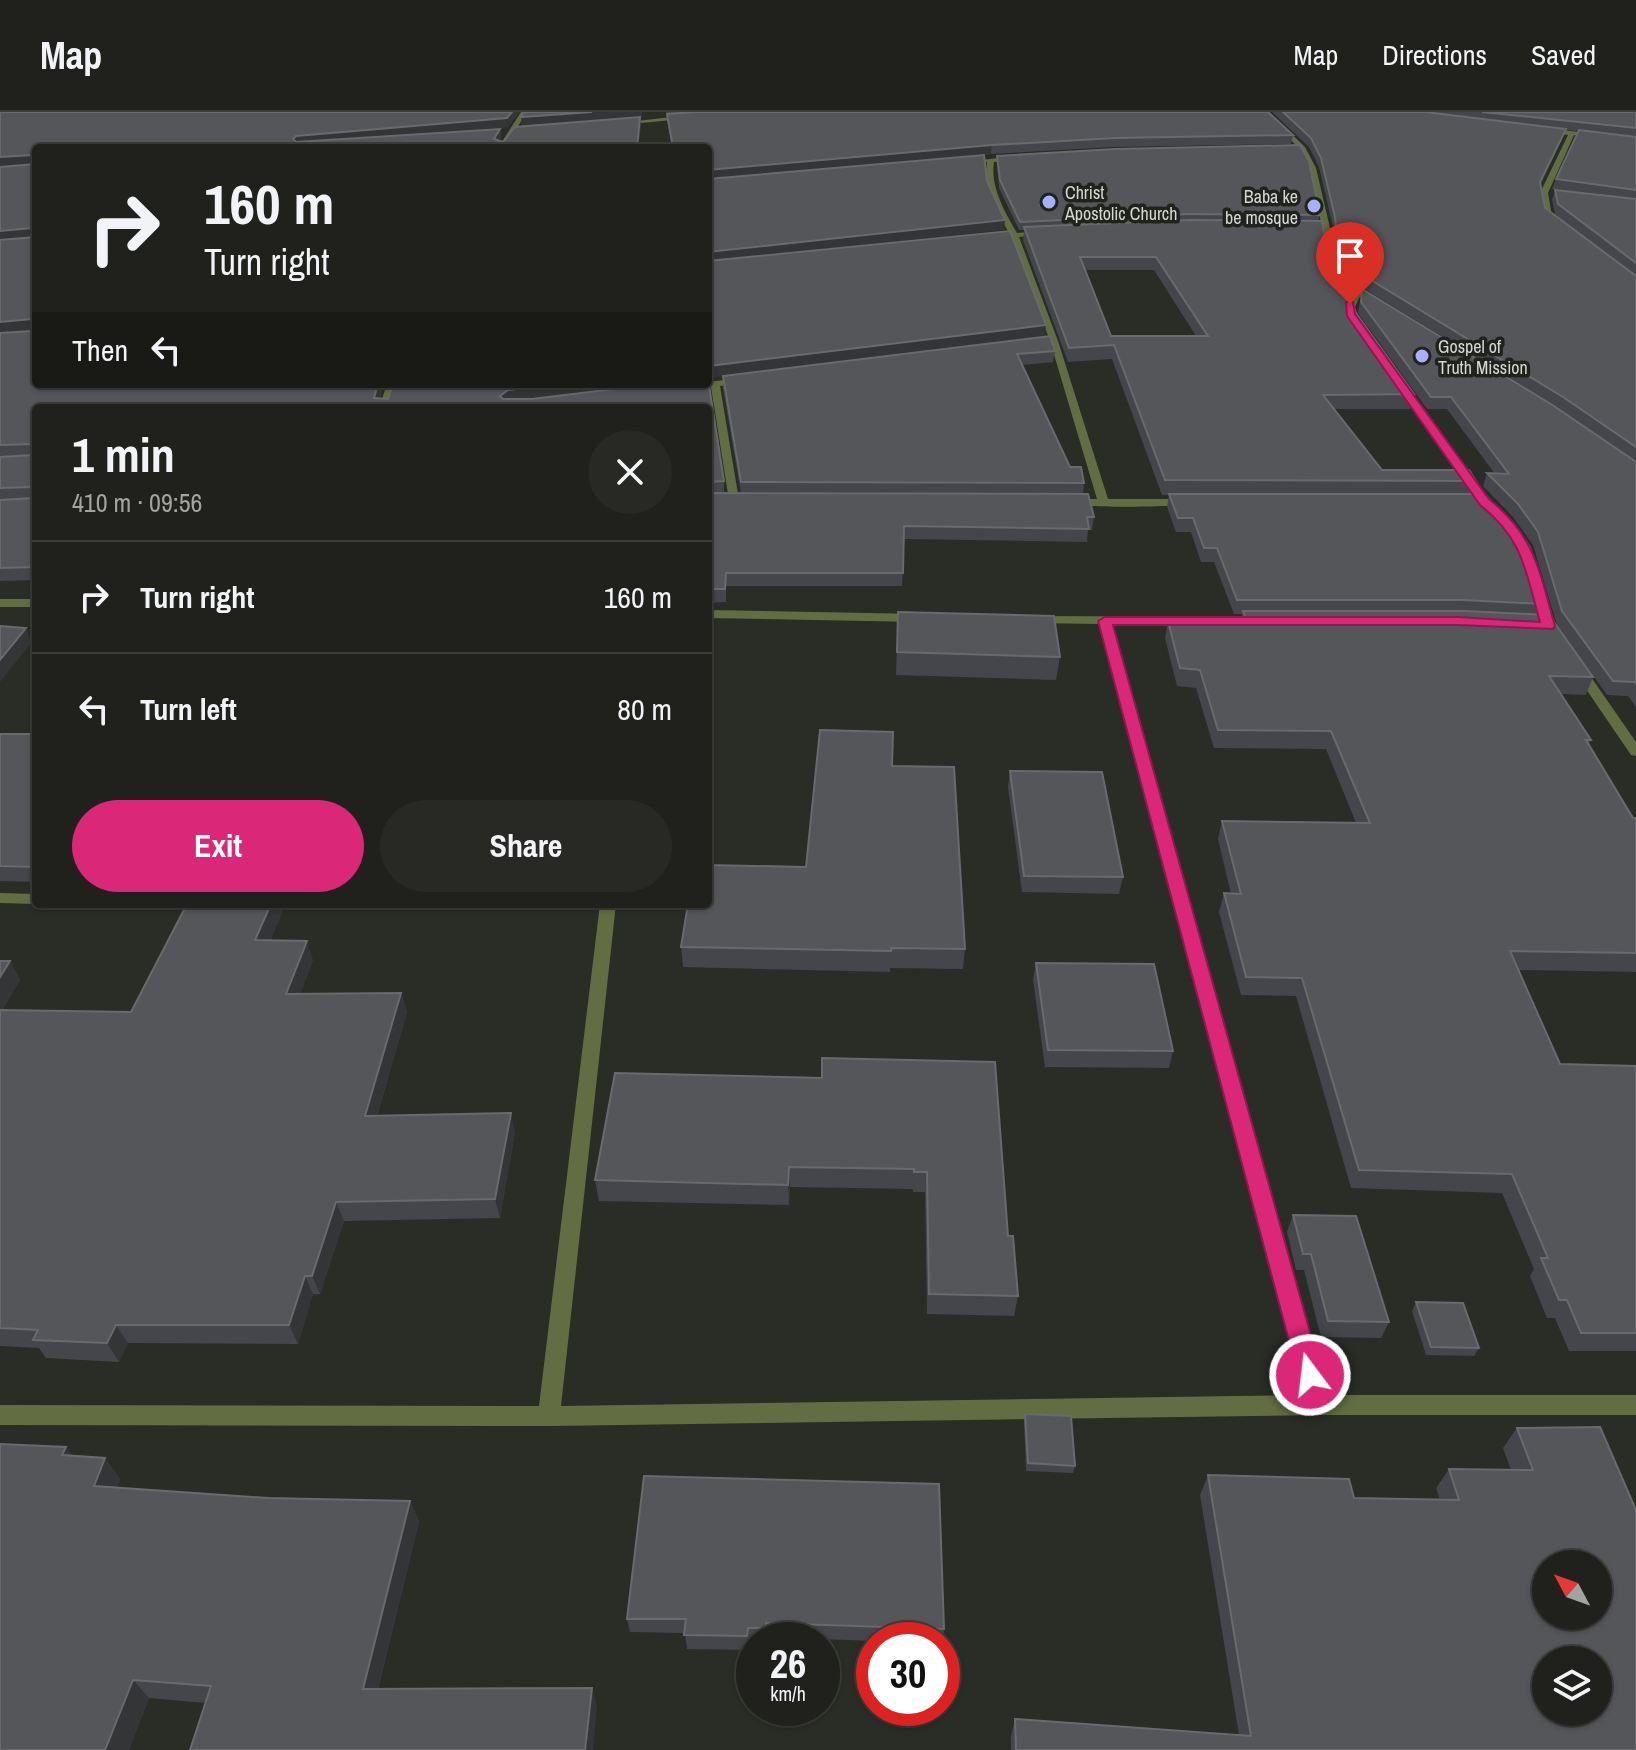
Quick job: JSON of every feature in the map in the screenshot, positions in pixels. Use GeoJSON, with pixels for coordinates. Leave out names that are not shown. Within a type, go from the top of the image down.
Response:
{"type":"FeatureCollection","features":[{"type":"Feature","properties":{"kind":"street"},"geometry":{"type":"LineString","coordinates":[[503,144],[524,112]]}},
{"type":"Feature","properties":{"kind":"street"},"geometry":{"type":"LineString","coordinates":[[1265,112],[1303,148],[1313,168],[1326,228],[1329,261],[1358,292],[1384,308]]}},
{"type":"Feature","properties":{"kind":"street"},"geometry":{"type":"LineString","coordinates":[[619,123],[697,117]]}},
{"type":"Feature","properties":{"kind":"street"},"geometry":{"type":"LineString","coordinates":[[495,133],[525,130]]}},
{"type":"Feature","properties":{"kind":"street"},"geometry":{"type":"LineString","coordinates":[[1542,130],[1636,141]]}},
{"type":"Feature","properties":{"kind":"street"},"geometry":{"type":"LineString","coordinates":[[1561,226],[1549,217],[1544,193],[1572,133]]}},
{"type":"Feature","properties":{"kind":"street"},"geometry":{"type":"LineString","coordinates":[[1287,148],[1303,148]]}},
{"type":"Feature","properties":{"kind":"street"},"geometry":{"type":"LineString","coordinates":[[959,162],[1021,157]]}},
{"type":"Feature","properties":{"kind":"street"},"geometry":{"type":"LineString","coordinates":[[991,159],[989,171],[997,203],[1014,235],[1054,341],[1104,503]]}},
{"type":"Feature","properties":{"kind":"street"},"geometry":{"type":"LineString","coordinates":[[1544,193],[1559,195]]}},
{"type":"Feature","properties":{"kind":"street"},"geometry":{"type":"LineString","coordinates":[[1311,228],[1326,228]]}},
{"type":"Feature","properties":{"kind":"street"},"geometry":{"type":"LineString","coordinates":[[984,238],[1060,232]]}},
{"type":"Feature","properties":{"kind":"street"},"geometry":{"type":"LineString","coordinates":[[1358,292],[1350,304],[1351,314],[1360,326]]}},
{"type":"Feature","properties":{"kind":"street"},"geometry":{"type":"LineString","coordinates":[[1038,343],[1054,341]]}},
{"type":"Feature","properties":{"kind":"street"},"geometry":{"type":"LineString","coordinates":[[1395,377],[1485,502],[1507,521],[1525,547],[1548,626],[1557,639]]}},
{"type":"Feature","properties":{"kind":"street"},"geometry":{"type":"LineString","coordinates":[[712,384],[746,380]]}},
{"type":"Feature","properties":{"kind":"street"},"geometry":{"type":"LineString","coordinates":[[715,384],[734,500]]}},
{"type":"Feature","properties":{"kind":"street"},"geometry":{"type":"LineString","coordinates":[[721,500],[750,500]]}},
{"type":"Feature","properties":{"kind":"street"},"geometry":{"type":"LineString","coordinates":[[1058,502],[1199,502]]}},
{"type":"Feature","properties":{"kind":"street"},"geometry":{"type":"LineString","coordinates":[[1469,502],[1485,502]]}},
{"type":"Feature","properties":{"kind":"street"},"geometry":{"type":"LineString","coordinates":[[0,603],[32,603]]}},
{"type":"Feature","properties":{"kind":"street"},"geometry":{"type":"LineString","coordinates":[[712,614],[930,618]]}},
{"type":"Feature","properties":{"kind":"street"},"geometry":{"type":"LineString","coordinates":[[1026,619],[1274,621]]}},
{"type":"Feature","properties":{"kind":"street"},"geometry":{"type":"LineString","coordinates":[[1105,621],[1318,1405]]}},
{"type":"Feature","properties":{"kind":"street"},"geometry":{"type":"LineString","coordinates":[[1533,625],[1548,626]]}},
{"type":"Feature","properties":{"kind":"street"},"geometry":{"type":"LineString","coordinates":[[1566,651],[1636,752]]}},
{"type":"Feature","properties":{"kind":"street"},"geometry":{"type":"LineString","coordinates":[[0,898],[32,899]]}},
{"type":"Feature","properties":{"kind":"street"},"geometry":{"type":"LineString","coordinates":[[549,1416],[608,908]]}},
{"type":"Feature","properties":{"kind":"street"},"geometry":{"type":"LineString","coordinates":[[0,1415],[549,1416],[1318,1405],[1636,1405]]}},
{"type":"Feature","properties":{"kind":"building"},"geometry":{"type":"Polygon","coordinates":[[[0,112],[512,112],[507,118],[296,136],[293,139],[296,142],[500,129],[494,139],[503,142],[515,127],[640,117],[637,144],[32,144],[32,155],[0,157],[0,112]]]}},
{"type":"Feature","properties":{"kind":"building"},"geometry":{"type":"Polygon","coordinates":[[[524,112],[592,112],[521,117],[524,112]]]}},
{"type":"Feature","properties":{"kind":"building"},"geometry":{"type":"Polygon","coordinates":[[[1268,112],[1293,135],[1115,138],[992,145],[712,170],[712,144],[672,144],[667,114],[1268,112]]]}},
{"type":"Feature","properties":{"kind":"building"},"geometry":{"type":"Polygon","coordinates":[[[1283,112],[1425,112],[1566,129],[1540,182],[1545,208],[1636,276],[1636,447],[1563,397],[1366,277],[1338,249],[1335,217],[1321,158],[1311,138],[1283,112]]]}},
{"type":"Feature","properties":{"kind":"building"},"geometry":{"type":"Polygon","coordinates":[[[1482,112],[1636,112],[1636,128],[1482,112]]]}},
{"type":"Feature","properties":{"kind":"building"},"geometry":{"type":"Polygon","coordinates":[[[1579,130],[1636,137],[1636,190],[1556,179],[1579,130]]]}},
{"type":"Feature","properties":{"kind":"building"},"geometry":{"type":"Polygon","coordinates":[[[1300,145],[1309,161],[1320,215],[1190,214],[1020,222],[1000,180],[997,156],[1115,149],[1300,145]]]}},
{"type":"Feature","properties":{"kind":"building"},"geometry":{"type":"Polygon","coordinates":[[[984,155],[987,181],[1005,220],[712,252],[712,179],[984,155]]]}},
{"type":"Feature","properties":{"kind":"building"},"geometry":{"type":"Polygon","coordinates":[[[32,164],[32,228],[0,231],[0,167],[32,164]]]}},
{"type":"Feature","properties":{"kind":"building"},"geometry":{"type":"Polygon","coordinates":[[[1555,190],[1636,199],[1636,263],[1558,204],[1555,190]]]}},
{"type":"Feature","properties":{"kind":"building"},"geometry":{"type":"Polygon","coordinates":[[[1191,220],[1322,221],[1326,250],[1353,280],[1346,291],[1348,302],[1414,394],[1323,395],[1382,470],[1469,470],[1476,481],[1165,480],[1114,345],[1069,348],[1024,227],[1191,220]],[[1080,257],[1111,336],[1208,336],[1156,257],[1080,257]]]}},
{"type":"Feature","properties":{"kind":"building"},"geometry":{"type":"Polygon","coordinates":[[[1010,231],[1046,325],[712,366],[712,261],[1010,231]]]}},
{"type":"Feature","properties":{"kind":"building"},"geometry":{"type":"Polygon","coordinates":[[[32,237],[32,319],[0,322],[0,240],[32,237]]]}},
{"type":"Feature","properties":{"kind":"building"},"geometry":{"type":"Polygon","coordinates":[[[1362,289],[1554,406],[1636,462],[1636,684],[1613,681],[1562,611],[1538,532],[1518,504],[1487,473],[1509,474],[1451,397],[1431,397],[1361,302],[1362,289]]]}},
{"type":"Feature","properties":{"kind":"building"},"geometry":{"type":"Polygon","coordinates":[[[32,331],[32,388],[377,388],[374,398],[388,399],[392,388],[525,388],[508,390],[500,396],[503,399],[532,399],[622,388],[709,388],[712,404],[32,404],[32,445],[0,445],[0,333],[32,331]]]}},
{"type":"Feature","properties":{"kind":"building"},"geometry":{"type":"Polygon","coordinates":[[[1050,336],[1055,351],[1017,354],[1070,467],[1081,467],[1084,483],[741,482],[723,376],[1050,336]]]}},
{"type":"Feature","properties":{"kind":"building"},"geometry":{"type":"Polygon","coordinates":[[[712,404],[724,481],[712,482],[712,404]]]}},
{"type":"Feature","properties":{"kind":"building"},"geometry":{"type":"Polygon","coordinates":[[[32,455],[32,488],[0,488],[0,457],[32,455]]]}},
{"type":"Feature","properties":{"kind":"building"},"geometry":{"type":"Polygon","coordinates":[[[712,493],[1088,494],[1094,517],[1087,517],[1089,529],[904,526],[903,573],[726,573],[725,589],[712,589],[712,493]]]}},
{"type":"Feature","properties":{"kind":"building"},"geometry":{"type":"Polygon","coordinates":[[[1169,494],[1485,494],[1518,533],[1543,604],[1463,600],[1237,600],[1217,548],[1204,548],[1193,518],[1178,518],[1169,494]]]}},
{"type":"Feature","properties":{"kind":"building"},"geometry":{"type":"Polygon","coordinates":[[[32,498],[32,567],[0,568],[0,500],[32,498]]]}},
{"type":"Feature","properties":{"kind":"building"},"geometry":{"type":"Polygon","coordinates":[[[1243,611],[1464,611],[1549,615],[1593,677],[1549,676],[1591,740],[1586,740],[1633,818],[1636,818],[1636,953],[1510,951],[1560,1064],[1636,1066],[1636,1333],[1581,1333],[1567,1300],[1559,1300],[1541,1258],[1548,1258],[1512,1174],[1359,1170],[1302,978],[1246,977],[1224,893],[1241,894],[1222,821],[1370,823],[1331,731],[1218,730],[1200,670],[1180,668],[1168,621],[1247,622],[1243,611]]]}},
{"type":"Feature","properties":{"kind":"building"},"geometry":{"type":"Polygon","coordinates":[[[898,612],[1054,616],[1060,657],[897,652],[898,612]]]}},
{"type":"Feature","properties":{"kind":"building"},"geometry":{"type":"Polygon","coordinates":[[[0,626],[26,628],[0,660],[0,626]]]}},
{"type":"Feature","properties":{"kind":"building"},"geometry":{"type":"Polygon","coordinates":[[[820,730],[893,732],[892,766],[954,767],[965,949],[891,948],[891,951],[681,947],[687,908],[712,908],[712,865],[806,867],[820,730]]]}},
{"type":"Feature","properties":{"kind":"building"},"geometry":{"type":"Polygon","coordinates":[[[0,734],[32,734],[32,867],[0,866],[0,734]]]}},
{"type":"Feature","properties":{"kind":"building"},"geometry":{"type":"Polygon","coordinates":[[[1010,771],[1102,772],[1123,877],[1024,876],[1010,771]]]}},
{"type":"Feature","properties":{"kind":"building"},"geometry":{"type":"Polygon","coordinates":[[[185,908],[269,908],[255,940],[307,941],[286,994],[401,993],[365,1116],[511,1113],[495,1199],[336,1202],[312,1276],[305,1276],[289,1325],[116,1325],[107,1343],[33,1340],[38,1330],[0,1328],[0,1010],[131,1012],[185,908]]]}},
{"type":"Feature","properties":{"kind":"building"},"geometry":{"type":"Polygon","coordinates":[[[0,961],[10,961],[0,977],[0,961]]]}},
{"type":"Feature","properties":{"kind":"building"},"geometry":{"type":"Polygon","coordinates":[[[1036,963],[1154,964],[1173,1051],[1048,1050],[1036,963]]]}},
{"type":"Feature","properties":{"kind":"building"},"geometry":{"type":"Polygon","coordinates":[[[822,1058],[995,1062],[1008,1236],[1013,1236],[1018,1296],[929,1294],[927,1172],[914,1172],[914,1169],[789,1167],[788,1185],[595,1180],[615,1073],[822,1078],[822,1058]]]}},
{"type":"Feature","properties":{"kind":"building"},"geometry":{"type":"Polygon","coordinates":[[[1293,1215],[1356,1216],[1389,1322],[1328,1321],[1311,1254],[1303,1254],[1293,1215]]]}},
{"type":"Feature","properties":{"kind":"building"},"geometry":{"type":"Polygon","coordinates":[[[1416,1302],[1463,1303],[1479,1348],[1431,1347],[1416,1302]]]}},
{"type":"Feature","properties":{"kind":"building"},"geometry":{"type":"Polygon","coordinates":[[[1025,1414],[1071,1416],[1075,1466],[1028,1463],[1025,1414]]]}},
{"type":"Feature","properties":{"kind":"building"},"geometry":{"type":"Polygon","coordinates":[[[1600,1427],[1636,1510],[1636,1750],[1016,1750],[1015,1719],[1251,1736],[1208,1475],[1349,1479],[1354,1498],[1459,1500],[1449,1469],[1533,1470],[1517,1428],[1600,1427]]]}},
{"type":"Feature","properties":{"kind":"building"},"geometry":{"type":"Polygon","coordinates":[[[0,1444],[66,1447],[62,1455],[105,1458],[94,1486],[268,1498],[410,1501],[363,1689],[592,1688],[585,1750],[190,1750],[211,1686],[133,1680],[105,1750],[0,1750],[0,1444]]]}},
{"type":"Feature","properties":{"kind":"building"},"geometry":{"type":"Polygon","coordinates":[[[644,1476],[939,1484],[944,1622],[856,1622],[856,1626],[840,1625],[840,1622],[736,1622],[736,1636],[684,1635],[686,1619],[627,1619],[644,1476]]]}},
{"type":"Feature","properties":{"kind":"place","name":"Christ Apostolic Church"},"geometry":{"type":"Point","coordinates":[1049,202]}},
{"type":"Feature","properties":{"kind":"place","name":"Baba ke be mosque"},"geometry":{"type":"Point","coordinates":[1314,206]}},
{"type":"Feature","properties":{"kind":"place","name":"Gospel of Truth Mission"},"geometry":{"type":"Point","coordinates":[1422,356]}},
{"type":"Feature","properties":{"kind":"route"},"geometry":{"type":"LineString","coordinates":[[1310,1375],[1105,621],[1458,621],[1548,626],[1525,547],[1507,521],[1485,502],[1351,314],[1350,304]]}}]}
